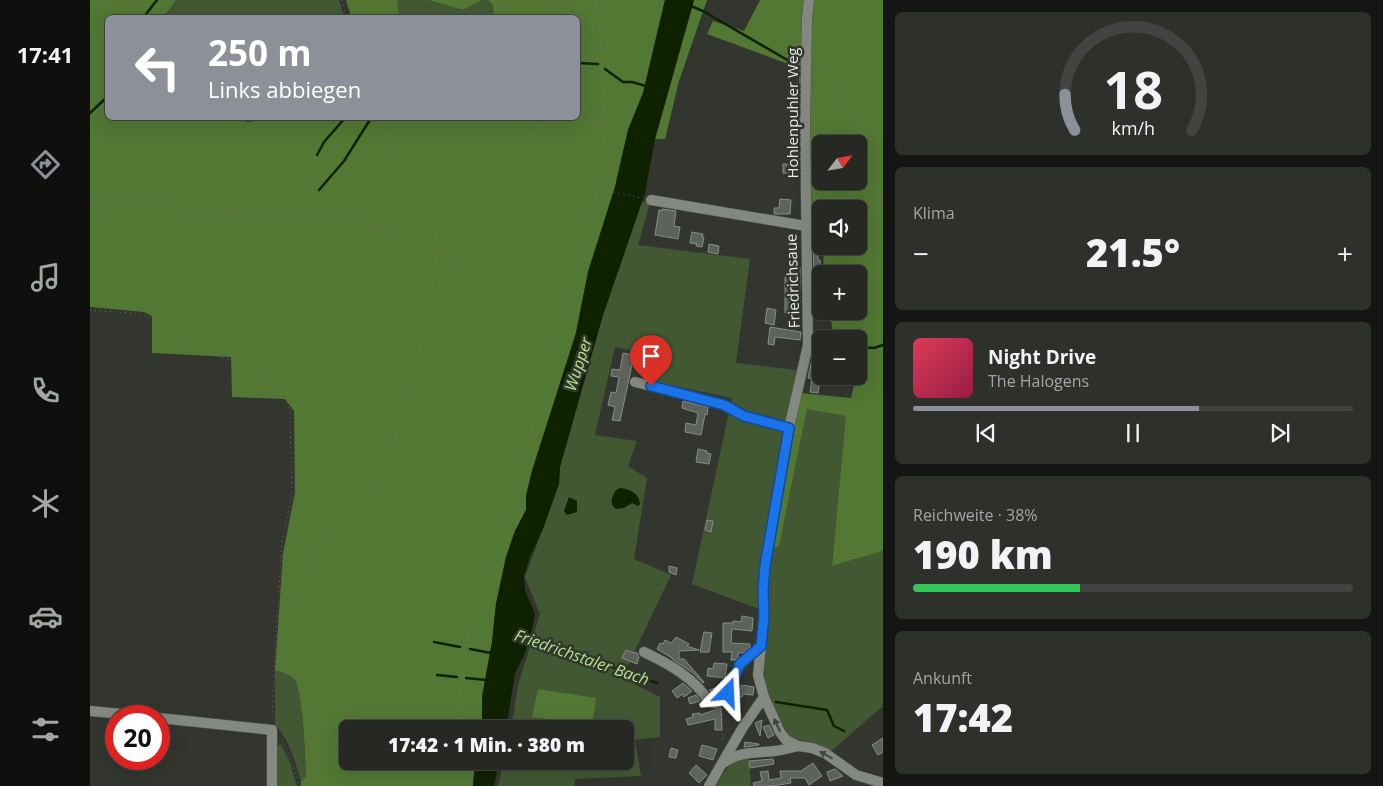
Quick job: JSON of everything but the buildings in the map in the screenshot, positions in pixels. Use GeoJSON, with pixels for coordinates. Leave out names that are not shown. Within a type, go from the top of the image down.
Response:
{"type":"FeatureCollection","features":[{"type":"Feature","properties":{"kind":"street","name":"Hohlenpuhler Weg"},"geometry":{"type":"LineString","coordinates":[[806,226],[806,95],[809,0]]}},
{"type":"Feature","properties":{"kind":"street","name":"Friedrichsaue"},"geometry":{"type":"LineString","coordinates":[[651,200],[806,226],[808,345],[789,428],[765,566],[764,616],[758,675],[764,697],[784,738],[798,746]]}},
{"type":"Feature","properties":{"kind":"street"},"geometry":{"type":"LineString","coordinates":[[635,382],[719,404],[744,416],[789,428]]}},
{"type":"Feature","properties":{"kind":"street"},"geometry":{"type":"LineString","coordinates":[[644,652],[675,668],[704,692],[709,702],[720,702],[726,697],[740,664],[761,646]]}},
{"type":"Feature","properties":{"kind":"street"},"geometry":{"type":"LineString","coordinates":[[709,786],[725,762],[743,727],[764,697]]}},
{"type":"Feature","properties":{"kind":"street"},"geometry":{"type":"LineString","coordinates":[[90,711],[105,712]]}},
{"type":"Feature","properties":{"kind":"street"},"geometry":{"type":"LineString","coordinates":[[170,719],[272,730],[272,786]]}},
{"type":"Feature","properties":{"kind":"street"},"geometry":{"type":"LineString","coordinates":[[725,762],[733,756],[745,753],[778,751],[798,746],[812,748],[825,753],[862,778],[883,783]]}},
{"type":"Feature","properties":{"kind":"path"},"geometry":{"type":"LineString","coordinates":[[341,0],[346,15]]}},
{"type":"Feature","properties":{"kind":"path"},"geometry":{"type":"LineString","coordinates":[[554,0],[565,15]]}},
{"type":"Feature","properties":{"kind":"path"},"geometry":{"type":"LineString","coordinates":[[596,0],[603,67],[605,141]]}},
{"type":"Feature","properties":{"kind":"path"},"geometry":{"type":"LineString","coordinates":[[815,11],[826,63],[858,125],[866,181],[883,213]]}},
{"type":"Feature","properties":{"kind":"path"},"geometry":{"type":"LineString","coordinates":[[580,34],[603,67]]}},
{"type":"Feature","properties":{"kind":"path"},"geometry":{"type":"LineString","coordinates":[[806,163],[812,160],[819,149],[830,118],[837,87]]}},
{"type":"Feature","properties":{"kind":"path"},"geometry":{"type":"LineString","coordinates":[[457,720],[458,695],[475,600],[529,440],[543,376],[578,264],[608,148],[596,122],[584,110],[580,113]]}},
{"type":"Feature","properties":{"kind":"path"},"geometry":{"type":"LineString","coordinates":[[275,650],[284,644],[290,635],[309,566],[318,547],[346,522],[372,492],[390,455],[417,364],[431,297],[438,242],[436,232],[417,208],[380,120]]}},
{"type":"Feature","properties":{"kind":"path"},"geometry":{"type":"LineString","coordinates":[[90,205],[140,201],[180,210],[347,220],[389,229],[423,249],[436,252],[453,264],[459,261],[479,225],[485,209],[521,154],[533,141],[539,127],[563,120]]}},
{"type":"Feature","properties":{"kind":"path"},"geometry":{"type":"LineString","coordinates":[[599,188],[651,200]]}},
{"type":"Feature","properties":{"kind":"path"},"geometry":{"type":"LineString","coordinates":[[90,310],[139,314],[161,321],[190,346],[230,360],[268,381],[284,398],[290,410],[292,494],[282,542],[272,730],[281,737],[298,777],[299,786]]}},
{"type":"Feature","properties":{"kind":"path"},"geometry":{"type":"LineString","coordinates":[[720,702],[723,715],[723,744]]}},
{"type":"Feature","properties":{"kind":"path"},"geometry":{"type":"LineString","coordinates":[[456,770],[456,786]]}},
{"type":"Feature","properties":{"kind":"shaded area"},"geometry":{"type":"Polygon","coordinates":[[[176,0],[339,0],[343,15],[166,15],[176,0]]]}},
{"type":"Feature","properties":{"kind":"shaded area"},"geometry":{"type":"Polygon","coordinates":[[[397,0],[428,0],[463,10],[482,0],[488,0],[493,5],[494,15],[399,15],[397,0]]]}},
{"type":"Feature","properties":{"kind":"shaded area"},"geometry":{"type":"Polygon","coordinates":[[[642,202],[650,203],[638,245],[750,259],[736,363],[797,370],[784,429],[774,489],[759,609],[692,584],[732,398],[650,381],[656,356],[615,347],[595,435],[637,441],[628,466],[647,478],[634,559],[671,575],[622,678],[660,697],[660,737],[635,740],[641,776],[575,779],[575,786],[498,786],[502,770],[634,770],[634,720],[512,720],[518,685],[540,614],[525,577],[559,484],[560,467],[603,315],[642,202]]]}},
{"type":"Feature","properties":{"kind":"shaded area"},"geometry":{"type":"Polygon","coordinates":[[[807,408],[847,416],[832,566],[883,551],[883,706],[830,752],[789,736],[767,692],[763,672],[766,592],[772,547],[779,547],[807,408]]]}},
{"type":"Feature","properties":{"kind":"shaded area"},"geometry":{"type":"Polygon","coordinates":[[[275,670],[293,678],[300,695],[306,777],[301,781],[288,743],[275,725],[275,670]]]}},
{"type":"Feature","properties":{"kind":"shaded area"},"geometry":{"type":"Polygon","coordinates":[[[281,744],[290,763],[297,786],[274,786],[276,746],[281,744]]]}},
{"type":"Feature","properties":{"kind":"shaded area"},"geometry":{"type":"Polygon","coordinates":[[[749,758],[751,786],[714,786],[732,762],[749,758]]]}},
{"type":"Feature","properties":{"kind":"green space"},"geometry":{"type":"Polygon","coordinates":[[[90,0],[176,0],[165,15],[105,15],[105,120],[236,120],[251,122],[252,120],[580,120],[580,15],[494,15],[493,5],[488,0],[665,0],[643,93],[628,130],[615,187],[588,272],[576,333],[532,471],[526,496],[526,510],[515,531],[506,557],[496,604],[492,642],[482,697],[482,720],[339,720],[339,770],[474,770],[473,786],[300,786],[301,781],[306,777],[300,695],[293,678],[275,670],[283,553],[295,492],[294,411],[285,399],[232,397],[231,357],[152,353],[152,316],[144,312],[90,307],[90,0]]]}},
{"type":"Feature","properties":{"kind":"green space"},"geometry":{"type":"Polygon","coordinates":[[[346,0],[397,0],[399,15],[350,15],[346,0]]]}},
{"type":"Feature","properties":{"kind":"green space"},"geometry":{"type":"Polygon","coordinates":[[[428,0],[482,0],[463,10],[428,0]]]}},
{"type":"Feature","properties":{"kind":"green space"},"geometry":{"type":"Polygon","coordinates":[[[694,0],[707,0],[679,81],[665,139],[655,139],[694,0]]]}},
{"type":"Feature","properties":{"kind":"green space"},"geometry":{"type":"Polygon","coordinates":[[[760,0],[883,0],[883,551],[832,566],[846,416],[807,409],[779,547],[772,547],[800,393],[851,398],[854,385],[867,385],[867,330],[833,330],[831,320],[867,320],[867,265],[823,265],[824,255],[867,255],[867,200],[812,200],[812,227],[810,163],[799,162],[799,68],[707,34],[713,21],[744,31],[760,0]]]}},
{"type":"Feature","properties":{"kind":"green space"},"geometry":{"type":"Polygon","coordinates":[[[538,689],[596,698],[593,720],[554,720],[532,717],[538,689]]]}},
{"type":"Feature","properties":{"kind":"water","name":"Wupper"},"geometry":{"type":"Polygon","coordinates":[[[665,0],[694,0],[655,139],[645,193],[603,315],[560,467],[559,484],[524,576],[525,590],[535,614],[531,635],[523,658],[515,673],[507,720],[482,720],[482,697],[492,642],[496,604],[506,557],[515,531],[526,510],[526,496],[532,471],[576,333],[588,272],[615,187],[628,130],[643,93],[665,0]]]}},
{"type":"Feature","properties":{"kind":"water"},"geometry":{"type":"Polygon","coordinates":[[[620,488],[633,492],[638,497],[640,504],[638,506],[632,503],[624,508],[616,509],[612,505],[612,498],[615,491],[620,488]]]}},
{"type":"Feature","properties":{"kind":"water"},"geometry":{"type":"Polygon","coordinates":[[[569,497],[577,501],[577,512],[567,515],[564,511],[569,497]]]}},
{"type":"Feature","properties":{"kind":"water"},"geometry":{"type":"Polygon","coordinates":[[[474,770],[497,770],[494,786],[473,786],[474,770]]]}},
{"type":"Feature","properties":{"kind":"waterway"},"geometry":{"type":"LineString","coordinates":[[145,15],[157,0]]}},
{"type":"Feature","properties":{"kind":"waterway"},"geometry":{"type":"LineString","coordinates":[[691,6],[703,11],[789,61],[792,116],[790,157]]}},
{"type":"Feature","properties":{"kind":"waterway"},"geometry":{"type":"LineString","coordinates":[[580,63],[598,64]]}},
{"type":"Feature","properties":{"kind":"waterway"},"geometry":{"type":"LineString","coordinates":[[605,69],[623,82],[632,82],[646,86]]}},
{"type":"Feature","properties":{"kind":"waterway"},"geometry":{"type":"LineString","coordinates":[[90,113],[105,99]]}},
{"type":"Feature","properties":{"kind":"waterway"},"geometry":{"type":"LineString","coordinates":[[317,155],[324,142],[343,120]]}},
{"type":"Feature","properties":{"kind":"waterway"},"geometry":{"type":"LineString","coordinates":[[319,190],[344,161],[370,120]]}},
{"type":"Feature","properties":{"kind":"waterway"},"geometry":{"type":"LineString","coordinates":[[867,348],[874,348],[883,345]]}},
{"type":"Feature","properties":{"kind":"waterway","name":"Friedrichstaler Bach"},"geometry":{"type":"LineString","coordinates":[[529,638],[657,683]]}},
{"type":"Feature","properties":{"kind":"waterway"},"geometry":{"type":"LineString","coordinates":[[434,642],[460,647]]}},
{"type":"Feature","properties":{"kind":"waterway"},"geometry":{"type":"LineString","coordinates":[[470,649],[491,653]]}},
{"type":"Feature","properties":{"kind":"waterway"},"geometry":{"type":"LineString","coordinates":[[437,675],[457,677]]}},
{"type":"Feature","properties":{"kind":"waterway"},"geometry":{"type":"LineString","coordinates":[[466,678],[487,680]]}},
{"type":"Feature","properties":{"kind":"waterway","name":"Friedrichstaler Bach"},"geometry":{"type":"LineString","coordinates":[[776,702],[827,710],[834,726],[844,731]]}},
{"type":"Feature","properties":{"kind":"route"},"geometry":{"type":"LineString","coordinates":[[651,386],[708,400],[729,407],[744,416],[789,428],[765,566],[761,646],[740,664],[735,672],[728,693]]}}]}
